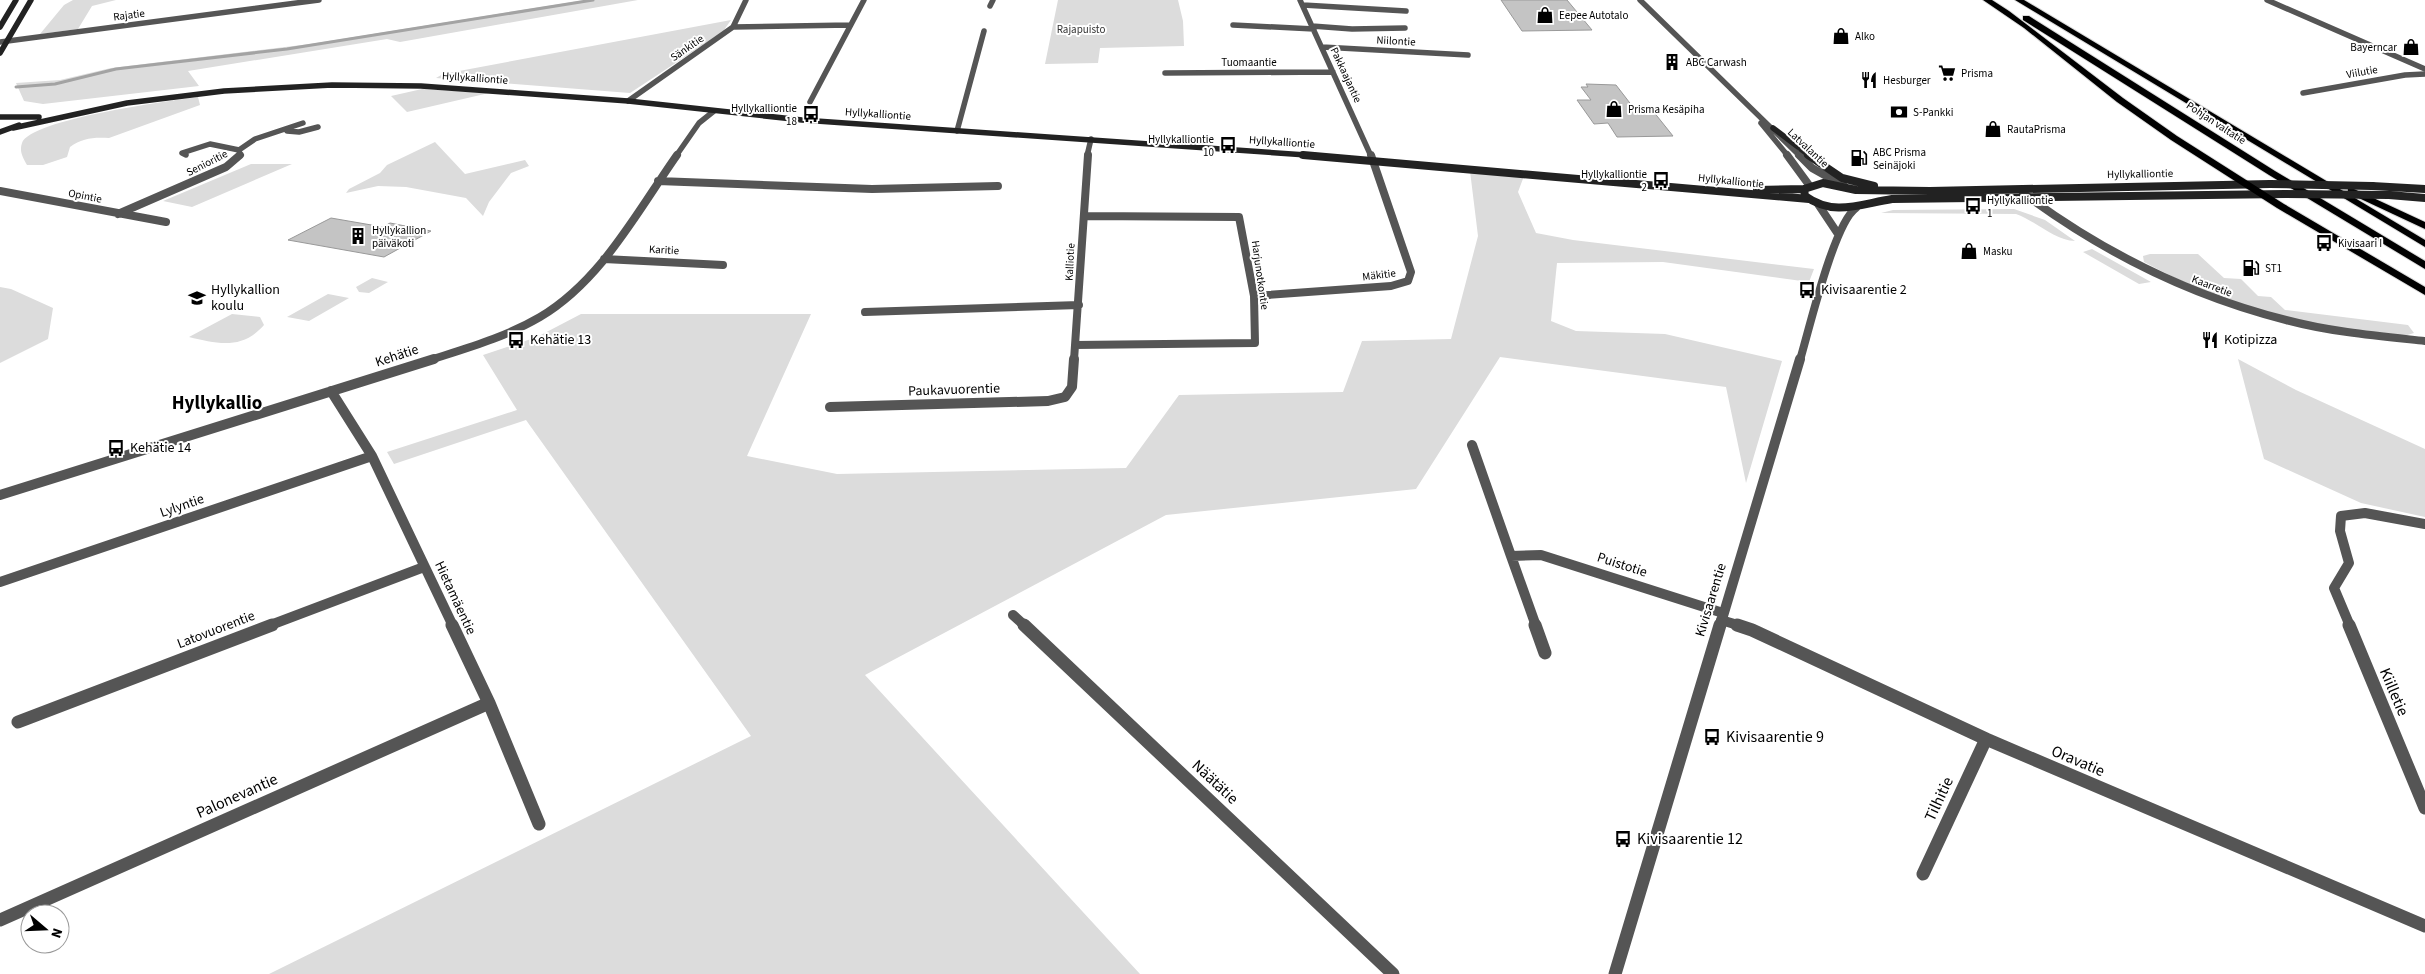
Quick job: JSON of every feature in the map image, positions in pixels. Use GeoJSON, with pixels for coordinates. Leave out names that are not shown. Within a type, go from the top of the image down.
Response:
{"type":"FeatureCollection","features":[{"type":"Feature","properties":{"kind":"highway"},"geometry":{"type":"LineString","coordinates":[[1987,0],[2023,25],[2137,112],[2260,195],[2425,292]]}},
{"type":"Feature","properties":{"kind":"highway","name":"Pohjan valtatie"},"geometry":{"type":"LineString","coordinates":[[1995,0],[2425,266]]}},
{"type":"Feature","properties":{"kind":"highway","name":"Pohjan valtatie"},"geometry":{"type":"LineString","coordinates":[[2018,0],[2425,244]]}},
{"type":"Feature","properties":{"kind":"highway"},"geometry":{"type":"LineString","coordinates":[[2116,59],[2176,89],[2308,168],[2425,226]]}},
{"type":"Feature","properties":{"kind":"main road"},"geometry":{"type":"LineString","coordinates":[[0,27],[16,0]]}},
{"type":"Feature","properties":{"kind":"main road"},"geometry":{"type":"LineString","coordinates":[[0,53],[31,0]]}},
{"type":"Feature","properties":{"kind":"main road","name":"Hyllykalliontie"},"geometry":{"type":"LineString","coordinates":[[0,132],[74,113],[174,96],[224,91],[332,85],[421,86],[628,101],[802,120],[1372,160],[1809,199]]}},
{"type":"Feature","properties":{"kind":"main road","name":"Hyllykalliontie"},"geometry":{"type":"LineString","coordinates":[[0,116],[21,117],[74,113]]}},
{"type":"Feature","properties":{"kind":"main road"},"geometry":{"type":"LineString","coordinates":[[13,128],[24,120],[21,117]]}},
{"type":"Feature","properties":{"kind":"main road"},"geometry":{"type":"LineString","coordinates":[[1772,128],[1792,140],[1833,174],[1843,178],[1879,187],[1948,189]]}},
{"type":"Feature","properties":{"kind":"main road","name":"Hyllykalliontie"},"geometry":{"type":"LineString","coordinates":[[1681,188],[1744,190],[1807,187],[1825,183],[1856,190],[1905,192],[1948,189],[2244,184],[2372,186],[2425,189]]}},
{"type":"Feature","properties":{"kind":"main road"},"geometry":{"type":"LineString","coordinates":[[1807,187],[1803,192],[1809,199],[1818,204],[1838,208],[1856,208]]}},
{"type":"Feature","properties":{"kind":"main road"},"geometry":{"type":"LineString","coordinates":[[1856,190],[1866,198],[1864,205]]}},
{"type":"Feature","properties":{"kind":"main road","name":"Hyllykalliontie"},"geometry":{"type":"LineString","coordinates":[[1856,208],[1876,201],[1892,199],[2285,194],[2389,195],[2425,198]]}},
{"type":"Feature","properties":{"kind":"street","name":"Rajatie"},"geometry":{"type":"LineString","coordinates":[[0,42],[319,0]]}},
{"type":"Feature","properties":{"kind":"street","name":"Sänkitie"},"geometry":{"type":"LineString","coordinates":[[628,101],[733,27],[746,0]]}},
{"type":"Feature","properties":{"kind":"street"},"geometry":{"type":"LineString","coordinates":[[810,102],[864,0]]}},
{"type":"Feature","properties":{"kind":"street"},"geometry":{"type":"LineString","coordinates":[[990,6],[993,0]]}},
{"type":"Feature","properties":{"kind":"street","name":"Latvalantie"},"geometry":{"type":"LineString","coordinates":[[1640,0],[1812,168],[1844,186]]}},
{"type":"Feature","properties":{"kind":"street"},"geometry":{"type":"LineString","coordinates":[[2267,0],[2425,69]]}},
{"type":"Feature","properties":{"kind":"street"},"geometry":{"type":"LineString","coordinates":[[1301,2],[1406,11]]}},
{"type":"Feature","properties":{"kind":"street","name":"Pakkaajantie"},"geometry":{"type":"LineString","coordinates":[[1301,2],[1372,160]]}},
{"type":"Feature","properties":{"kind":"street"},"geometry":{"type":"LineString","coordinates":[[733,27],[850,25]]}},
{"type":"Feature","properties":{"kind":"street"},"geometry":{"type":"LineString","coordinates":[[1233,25],[1352,29],[1405,28]]}},
{"type":"Feature","properties":{"kind":"street"},"geometry":{"type":"LineString","coordinates":[[957,131],[984,31]]}},
{"type":"Feature","properties":{"kind":"street","name":"Niilontie"},"geometry":{"type":"LineString","coordinates":[[1322,47],[1468,55]]}},
{"type":"Feature","properties":{"kind":"street","name":"Tuomaantie"},"geometry":{"type":"LineString","coordinates":[[1165,73],[1333,72]]}},
{"type":"Feature","properties":{"kind":"street","name":"Viilutie"},"geometry":{"type":"LineString","coordinates":[[2303,93],[2405,75],[2425,74]]}},
{"type":"Feature","properties":{"kind":"street","name":"Kehätie"},"geometry":{"type":"LineString","coordinates":[[0,496],[477,344],[525,325],[566,300],[604,259],[699,123],[714,111]]}},
{"type":"Feature","properties":{"kind":"street","name":"Latvalantie"},"geometry":{"type":"LineString","coordinates":[[1761,119],[1763,128],[1786,154],[1807,187]]}},
{"type":"Feature","properties":{"kind":"street"},"geometry":{"type":"LineString","coordinates":[[239,150],[255,139],[303,123]]}},
{"type":"Feature","properties":{"kind":"street"},"geometry":{"type":"LineString","coordinates":[[281,130],[299,132],[318,127]]}},
{"type":"Feature","properties":{"kind":"street","name":"Kalliotie"},"geometry":{"type":"LineString","coordinates":[[1072,387],[1090,139]]}},
{"type":"Feature","properties":{"kind":"street","name":"Senioritie"},"geometry":{"type":"LineString","coordinates":[[118,214],[226,167],[240,156],[239,150],[210,144],[182,153],[186,155]]}},
{"type":"Feature","properties":{"kind":"street","name":"Mäkitie"},"geometry":{"type":"LineString","coordinates":[[1254,296],[1391,286],[1408,281],[1411,272],[1372,160]]}},
{"type":"Feature","properties":{"kind":"street"},"geometry":{"type":"LineString","coordinates":[[658,181],[872,188],[998,186]]}},
{"type":"Feature","properties":{"kind":"street","name":"Kaarretie"},"geometry":{"type":"LineString","coordinates":[[2016,188],[2129,261],[2204,297],[2311,327],[2378,337],[2425,341]]}},
{"type":"Feature","properties":{"kind":"street","name":"Opintie"},"geometry":{"type":"LineString","coordinates":[[0,191],[166,222]]}},
{"type":"Feature","properties":{"kind":"street"},"geometry":{"type":"LineString","coordinates":[[1818,204],[1838,234]]}},
{"type":"Feature","properties":{"kind":"street","name":"Kivisaarentie"},"geometry":{"type":"LineString","coordinates":[[1615,974],[1838,234],[1849,214],[1856,208]]}},
{"type":"Feature","properties":{"kind":"street","name":"Harjunotkontie"},"geometry":{"type":"LineString","coordinates":[[1075,345],[1255,343],[1254,296],[1239,217],[1084,216]]}},
{"type":"Feature","properties":{"kind":"street","name":"Karitie"},"geometry":{"type":"LineString","coordinates":[[604,259],[723,265]]}},
{"type":"Feature","properties":{"kind":"street"},"geometry":{"type":"LineString","coordinates":[[865,312],[1079,305]]}},
{"type":"Feature","properties":{"kind":"street","name":"Paukavuorentie"},"geometry":{"type":"LineString","coordinates":[[830,407],[1048,401],[1065,397],[1072,387]]}},
{"type":"Feature","properties":{"kind":"street","name":"Hietamäentie"},"geometry":{"type":"LineString","coordinates":[[331,391],[372,456],[489,703],[539,824]]}},
{"type":"Feature","properties":{"kind":"street"},"geometry":{"type":"LineString","coordinates":[[1472,445],[1545,653]]}},
{"type":"Feature","properties":{"kind":"street","name":"Lylyntie"},"geometry":{"type":"LineString","coordinates":[[0,582],[372,456]]}},
{"type":"Feature","properties":{"kind":"street","name":"Kiilletie"},"geometry":{"type":"LineString","coordinates":[[2425,524],[2365,513],[2340,516],[2340,532],[2349,563],[2334,588],[2425,808]]}},
{"type":"Feature","properties":{"kind":"street","name":"Puistotie"},"geometry":{"type":"LineString","coordinates":[[1511,556],[1541,555],[1722,617]]}},
{"type":"Feature","properties":{"kind":"street","name":"Latovuorentie"},"geometry":{"type":"LineString","coordinates":[[18,722],[424,567]]}},
{"type":"Feature","properties":{"kind":"street","name":"Näätätie"},"geometry":{"type":"LineString","coordinates":[[1013,615],[1393,974]]}},
{"type":"Feature","properties":{"kind":"street","name":"Oravatie"},"geometry":{"type":"LineString","coordinates":[[1722,617],[1986,739],[2425,926]]}},
{"type":"Feature","properties":{"kind":"street","name":"Palonevantie"},"geometry":{"type":"LineString","coordinates":[[0,920],[489,703]]}},
{"type":"Feature","properties":{"kind":"street","name":"Tilhitie"},"geometry":{"type":"LineString","coordinates":[[1923,874],[1986,739]]}},
{"type":"Feature","properties":{"kind":"green space"},"geometry":{"type":"Polygon","coordinates":[[[73,0],[116,0],[92,6],[78,29],[40,34],[64,5],[73,0]]]}},
{"type":"Feature","properties":{"kind":"green space"},"geometry":{"type":"Polygon","coordinates":[[[585,0],[638,0],[400,42],[387,39],[188,71],[199,86],[43,104],[24,101],[16,83],[60,80],[111,68],[310,44],[585,0]]]}},
{"type":"Feature","properties":{"kind":"green space","name":"Rajapuisto"},"geometry":{"type":"Polygon","coordinates":[[[1058,0],[1178,0],[1183,21],[1184,46],[1100,48],[1098,63],[1045,64],[1058,0]]]}},
{"type":"Feature","properties":{"kind":"green space"},"geometry":{"type":"Polygon","coordinates":[[[731,20],[724,30],[709,41],[630,93],[436,78],[443,74],[731,20]]]}},
{"type":"Feature","properties":{"kind":"green space"},"geometry":{"type":"Polygon","coordinates":[[[422,89],[489,93],[407,112],[391,96],[422,89]]]}},
{"type":"Feature","properties":{"kind":"green space"},"geometry":{"type":"Polygon","coordinates":[[[198,97],[200,105],[109,138],[84,140],[70,147],[67,157],[43,165],[27,165],[22,154],[22,143],[31,134],[49,126],[102,112],[198,97]]]}},
{"type":"Feature","properties":{"kind":"green space"},"geometry":{"type":"Polygon","coordinates":[[[435,142],[465,174],[525,160],[529,166],[511,173],[489,202],[483,216],[466,198],[406,187],[378,186],[346,193],[349,189],[380,173],[387,165],[435,142]]]}},
{"type":"Feature","properties":{"kind":"green space"},"geometry":{"type":"Polygon","coordinates":[[[251,164],[292,164],[192,207],[163,201],[251,164]]]}},
{"type":"Feature","properties":{"kind":"green space"},"geometry":{"type":"Polygon","coordinates":[[[1470,171],[1524,176],[1518,192],[1536,233],[1573,240],[1814,269],[1809,282],[1663,262],[1557,263],[1551,321],[1576,331],[1665,334],[1782,361],[1746,483],[1726,387],[1500,357],[1416,489],[1166,515],[865,675],[1140,974],[269,974],[751,736],[526,420],[394,464],[387,452],[517,410],[483,355],[537,337],[581,314],[811,314],[747,456],[837,474],[1126,468],[1179,395],[1343,392],[1362,341],[1451,339],[1478,236],[1470,171]]]}},
{"type":"Feature","properties":{"kind":"green space"},"geometry":{"type":"Polygon","coordinates":[[[2014,209],[2045,220],[2075,241],[2060,238],[2016,214],[1881,213],[1893,210],[2014,209]]]}},
{"type":"Feature","properties":{"kind":"green space"},"geometry":{"type":"Polygon","coordinates":[[[2092,249],[2151,282],[2139,284],[2083,252],[2092,249]]]}},
{"type":"Feature","properties":{"kind":"green space"},"geometry":{"type":"Polygon","coordinates":[[[2150,254],[2198,254],[2224,278],[2241,279],[2258,296],[2271,297],[2285,310],[2408,325],[2414,333],[2404,336],[2347,330],[2313,324],[2263,311],[2214,295],[2167,274],[2144,262],[2143,256],[2150,254]]]}},
{"type":"Feature","properties":{"kind":"green space"},"geometry":{"type":"Polygon","coordinates":[[[372,278],[388,282],[369,293],[359,292],[356,287],[372,278]]]}},
{"type":"Feature","properties":{"kind":"green space"},"geometry":{"type":"Polygon","coordinates":[[[0,287],[11,289],[53,308],[48,339],[0,363],[0,287]]]}},
{"type":"Feature","properties":{"kind":"green space"},"geometry":{"type":"Polygon","coordinates":[[[328,294],[349,298],[309,321],[287,317],[328,294]]]}},
{"type":"Feature","properties":{"kind":"green space"},"geometry":{"type":"Polygon","coordinates":[[[232,314],[260,317],[264,325],[256,333],[238,342],[210,342],[189,337],[232,314]]]}},
{"type":"Feature","properties":{"kind":"green space"},"geometry":{"type":"Polygon","coordinates":[[[2238,359],[2296,390],[2425,449],[2425,517],[2361,503],[2264,459],[2238,359]]]}},
{"type":"Feature","properties":{"kind":"building","name":"Eepee Autotalo"},"geometry":{"type":"Polygon","coordinates":[[[1501,0],[1567,0],[1592,30],[1522,31],[1501,0]]]}},
{"type":"Feature","properties":{"kind":"building","name":"Prisma Kesäpiha"},"geometry":{"type":"Polygon","coordinates":[[[1586,84],[1616,85],[1633,107],[1649,106],[1673,136],[1617,137],[1608,123],[1594,124],[1577,100],[1591,100],[1581,87],[1588,87],[1586,84]]]}},
{"type":"Feature","properties":{"kind":"building","name":"Hyllykallion päiväkoti"},"geometry":{"type":"Polygon","coordinates":[[[331,218],[383,227],[390,223],[431,231],[384,257],[288,240],[331,218]]]}},
{"type":"Feature","properties":{"kind":"waterway"},"geometry":{"type":"LineString","coordinates":[[16,87],[55,84],[116,69],[287,49],[593,0]]}},
{"type":"Feature","properties":{"kind":"place","name":"Eepee Autotalo"},"geometry":{"type":"Point","coordinates":[1545,15]}},
{"type":"Feature","properties":{"kind":"place","name":"Alko"},"geometry":{"type":"Point","coordinates":[1841,36]}},
{"type":"Feature","properties":{"kind":"place","name":"Bayerncar"},"geometry":{"type":"Point","coordinates":[2411,47]}},
{"type":"Feature","properties":{"kind":"place","name":"ABC Carwash"},"geometry":{"type":"Point","coordinates":[1672,62]}},
{"type":"Feature","properties":{"kind":"place","name":"Prisma"},"geometry":{"type":"Point","coordinates":[1947,73]}},
{"type":"Feature","properties":{"kind":"place","name":"Hesburger"},"geometry":{"type":"Point","coordinates":[1869,80]}},
{"type":"Feature","properties":{"kind":"place","name":"Prisma Kesäpiha"},"geometry":{"type":"Point","coordinates":[1614,109]}},
{"type":"Feature","properties":{"kind":"place","name":"S-Pankki"},"geometry":{"type":"Point","coordinates":[1899,112]}},
{"type":"Feature","properties":{"kind":"place","name":"Hyllykalliontie 18"},"geometry":{"type":"Point","coordinates":[811,114]}},
{"type":"Feature","properties":{"kind":"place","name":"RautaPrisma"},"geometry":{"type":"Point","coordinates":[1993,129]}},
{"type":"Feature","properties":{"kind":"place","name":"Hyllykalliontie 10"},"geometry":{"type":"Point","coordinates":[1228,145]}},
{"type":"Feature","properties":{"kind":"place","name":"ABC Prisma Seinäjoki"},"geometry":{"type":"Point","coordinates":[1859,158]}},
{"type":"Feature","properties":{"kind":"place","name":"Hyllykalliontie 2"},"geometry":{"type":"Point","coordinates":[1661,180]}},
{"type":"Feature","properties":{"kind":"place","name":"Hyllykalliontie 1"},"geometry":{"type":"Point","coordinates":[1973,206]}},
{"type":"Feature","properties":{"kind":"place","name":"Hyllykallion päiväkoti"},"geometry":{"type":"Point","coordinates":[358,236]}},
{"type":"Feature","properties":{"kind":"place","name":"Kivisaari I"},"geometry":{"type":"Point","coordinates":[2324,243]}},
{"type":"Feature","properties":{"kind":"place","name":"Masku"},"geometry":{"type":"Point","coordinates":[1969,251]}},
{"type":"Feature","properties":{"kind":"place","name":"ST1"},"geometry":{"type":"Point","coordinates":[2251,268]}},
{"type":"Feature","properties":{"kind":"place","name":"Kivisaarentie 2"},"geometry":{"type":"Point","coordinates":[1807,290]}},
{"type":"Feature","properties":{"kind":"place","name":"Hyllykallion koulu"},"geometry":{"type":"Point","coordinates":[197,298]}},
{"type":"Feature","properties":{"kind":"place","name":"Kehätie 13"},"geometry":{"type":"Point","coordinates":[516,340]}},
{"type":"Feature","properties":{"kind":"place","name":"Kotipizza"},"geometry":{"type":"Point","coordinates":[2210,340]}},
{"type":"Feature","properties":{"kind":"place","name":"Kehätie 14"},"geometry":{"type":"Point","coordinates":[116,448]}},
{"type":"Feature","properties":{"kind":"place","name":"Kivisaarentie 9"},"geometry":{"type":"Point","coordinates":[1712,737]}},
{"type":"Feature","properties":{"kind":"place","name":"Kivisaarentie 12"},"geometry":{"type":"Point","coordinates":[1623,839]}},
{"type":"Feature","properties":{"kind":"district","name":"Hyllykallio"},"geometry":{"type":"Point","coordinates":[217,403]}}]}
